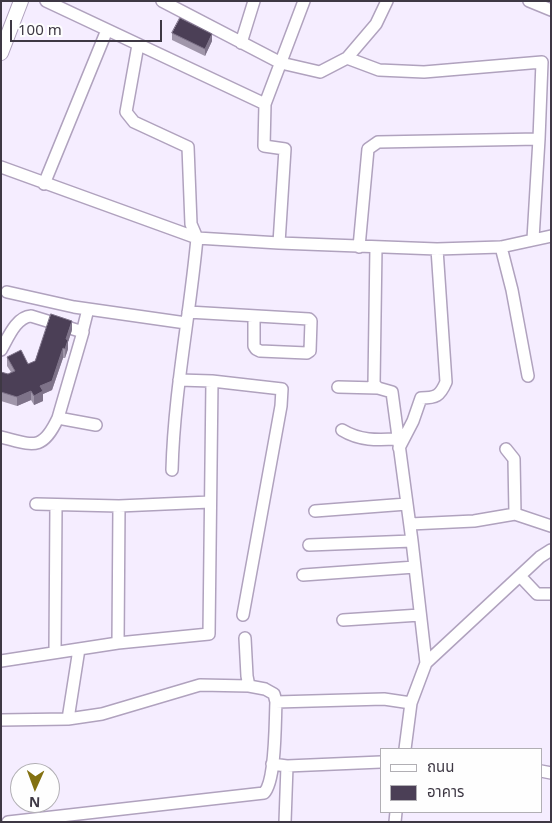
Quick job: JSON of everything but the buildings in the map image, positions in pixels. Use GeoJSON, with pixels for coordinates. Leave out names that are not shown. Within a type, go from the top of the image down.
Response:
{"type":"FeatureCollection","features":[{"type":"Feature","properties":{"kind":"main road"},"geometry":{"type":"LineString","coordinates":[[1,53],[21,1]]}},
{"type":"Feature","properties":{"kind":"street"},"geometry":{"type":"LineString","coordinates":[[46,1],[265,104]]}},
{"type":"Feature","properties":{"kind":"street"},"geometry":{"type":"LineString","coordinates":[[162,1],[281,63],[320,72],[346,58],[376,24],[388,1]]}},
{"type":"Feature","properties":{"kind":"street"},"geometry":{"type":"LineString","coordinates":[[241,42],[254,1]]}},
{"type":"Feature","properties":{"kind":"street"},"geometry":{"type":"LineString","coordinates":[[279,244],[285,149],[264,146],[265,104],[304,1]]}},
{"type":"Feature","properties":{"kind":"street"},"geometry":{"type":"LineString","coordinates":[[529,1],[551,10]]}},
{"type":"Feature","properties":{"kind":"street"},"geometry":{"type":"LineString","coordinates":[[44,184],[107,30]]}},
{"type":"Feature","properties":{"kind":"street"},"geometry":{"type":"LineString","coordinates":[[138,45],[126,112],[134,122],[188,147],[191,224],[197,238],[179,380],[172,470]]}},
{"type":"Feature","properties":{"kind":"street"},"geometry":{"type":"LineString","coordinates":[[346,58],[378,70],[424,72],[542,62],[533,239]]}},
{"type":"Feature","properties":{"kind":"street"},"geometry":{"type":"LineString","coordinates":[[359,247],[368,148],[378,142],[539,138]]}},
{"type":"Feature","properties":{"kind":"street"},"geometry":{"type":"LineString","coordinates":[[1,167],[197,238],[279,244],[437,249],[501,246],[551,236]]}},
{"type":"Feature","properties":{"kind":"street"},"geometry":{"type":"LineString","coordinates":[[501,246],[512,290],[528,376]]}},
{"type":"Feature","properties":{"kind":"street"},"geometry":{"type":"LineString","coordinates":[[376,247],[374,384],[378,388]]}},
{"type":"Feature","properties":{"kind":"street"},"geometry":{"type":"LineString","coordinates":[[398,444],[413,421],[421,398],[434,398],[442,391],[446,382],[437,249]]}},
{"type":"Feature","properties":{"kind":"street"},"geometry":{"type":"LineString","coordinates":[[7,292],[88,309],[187,317],[254,316],[309,319],[312,323],[310,351],[307,353],[260,351],[256,349],[254,346],[254,316]]}},
{"type":"Feature","properties":{"kind":"street"},"geometry":{"type":"LineString","coordinates":[[1,437],[33,445],[45,439],[51,433],[58,418],[88,309]]}},
{"type":"Feature","properties":{"kind":"street"},"geometry":{"type":"LineString","coordinates":[[1,350],[20,320],[25,316],[31,316],[83,331]]}},
{"type":"Feature","properties":{"kind":"street"},"geometry":{"type":"LineString","coordinates":[[179,380],[212,381],[282,389],[281,406],[243,615]]}},
{"type":"Feature","properties":{"kind":"street"},"geometry":{"type":"LineString","coordinates":[[1,661],[118,643],[209,634],[212,381]]}},
{"type":"Feature","properties":{"kind":"street"},"geometry":{"type":"LineString","coordinates":[[338,387],[378,388],[392,392],[426,663]]}},
{"type":"Feature","properties":{"kind":"street"},"geometry":{"type":"LineString","coordinates":[[58,418],[96,425]]}},
{"type":"Feature","properties":{"kind":"street"},"geometry":{"type":"LineString","coordinates":[[342,430],[350,435],[367,440],[398,444]]}},
{"type":"Feature","properties":{"kind":"street"},"geometry":{"type":"LineString","coordinates":[[506,449],[514,459],[515,514]]}},
{"type":"Feature","properties":{"kind":"street"},"geometry":{"type":"LineString","coordinates":[[36,504],[56,506],[119,506],[210,502]]}},
{"type":"Feature","properties":{"kind":"street"},"geometry":{"type":"LineString","coordinates":[[315,511],[407,504]]}},
{"type":"Feature","properties":{"kind":"street"},"geometry":{"type":"LineString","coordinates":[[55,652],[56,506]]}},
{"type":"Feature","properties":{"kind":"street"},"geometry":{"type":"LineString","coordinates":[[118,643],[119,506]]}},
{"type":"Feature","properties":{"kind":"street"},"geometry":{"type":"LineString","coordinates":[[410,524],[474,521],[515,514],[551,526]]}},
{"type":"Feature","properties":{"kind":"street"},"geometry":{"type":"LineString","coordinates":[[309,545],[412,541]]}},
{"type":"Feature","properties":{"kind":"street"},"geometry":{"type":"LineString","coordinates":[[405,748],[411,703],[426,663],[540,557],[551,550]]}},
{"type":"Feature","properties":{"kind":"street"},"geometry":{"type":"LineString","coordinates":[[303,576],[415,568]]}},
{"type":"Feature","properties":{"kind":"street"},"geometry":{"type":"LineString","coordinates":[[520,576],[537,594],[551,594]]}},
{"type":"Feature","properties":{"kind":"street"},"geometry":{"type":"LineString","coordinates":[[343,620],[420,615]]}},
{"type":"Feature","properties":{"kind":"street"},"geometry":{"type":"LineString","coordinates":[[245,638],[249,686]]}},
{"type":"Feature","properties":{"kind":"street"},"geometry":{"type":"LineString","coordinates":[[68,719],[79,649]]}},
{"type":"Feature","properties":{"kind":"street"},"geometry":{"type":"LineString","coordinates":[[1,720],[68,719],[102,714],[200,685],[249,686],[265,689],[274,694],[276,702],[272,764],[268,789],[264,793],[8,822]]}},
{"type":"Feature","properties":{"kind":"street"},"geometry":{"type":"LineString","coordinates":[[276,702],[384,699],[411,703]]}},
{"type":"Feature","properties":{"kind":"street"},"geometry":{"type":"LineString","coordinates":[[272,764],[287,766],[380,762]]}},
{"type":"Feature","properties":{"kind":"street"},"geometry":{"type":"LineString","coordinates":[[285,822],[287,766]]}}]}
